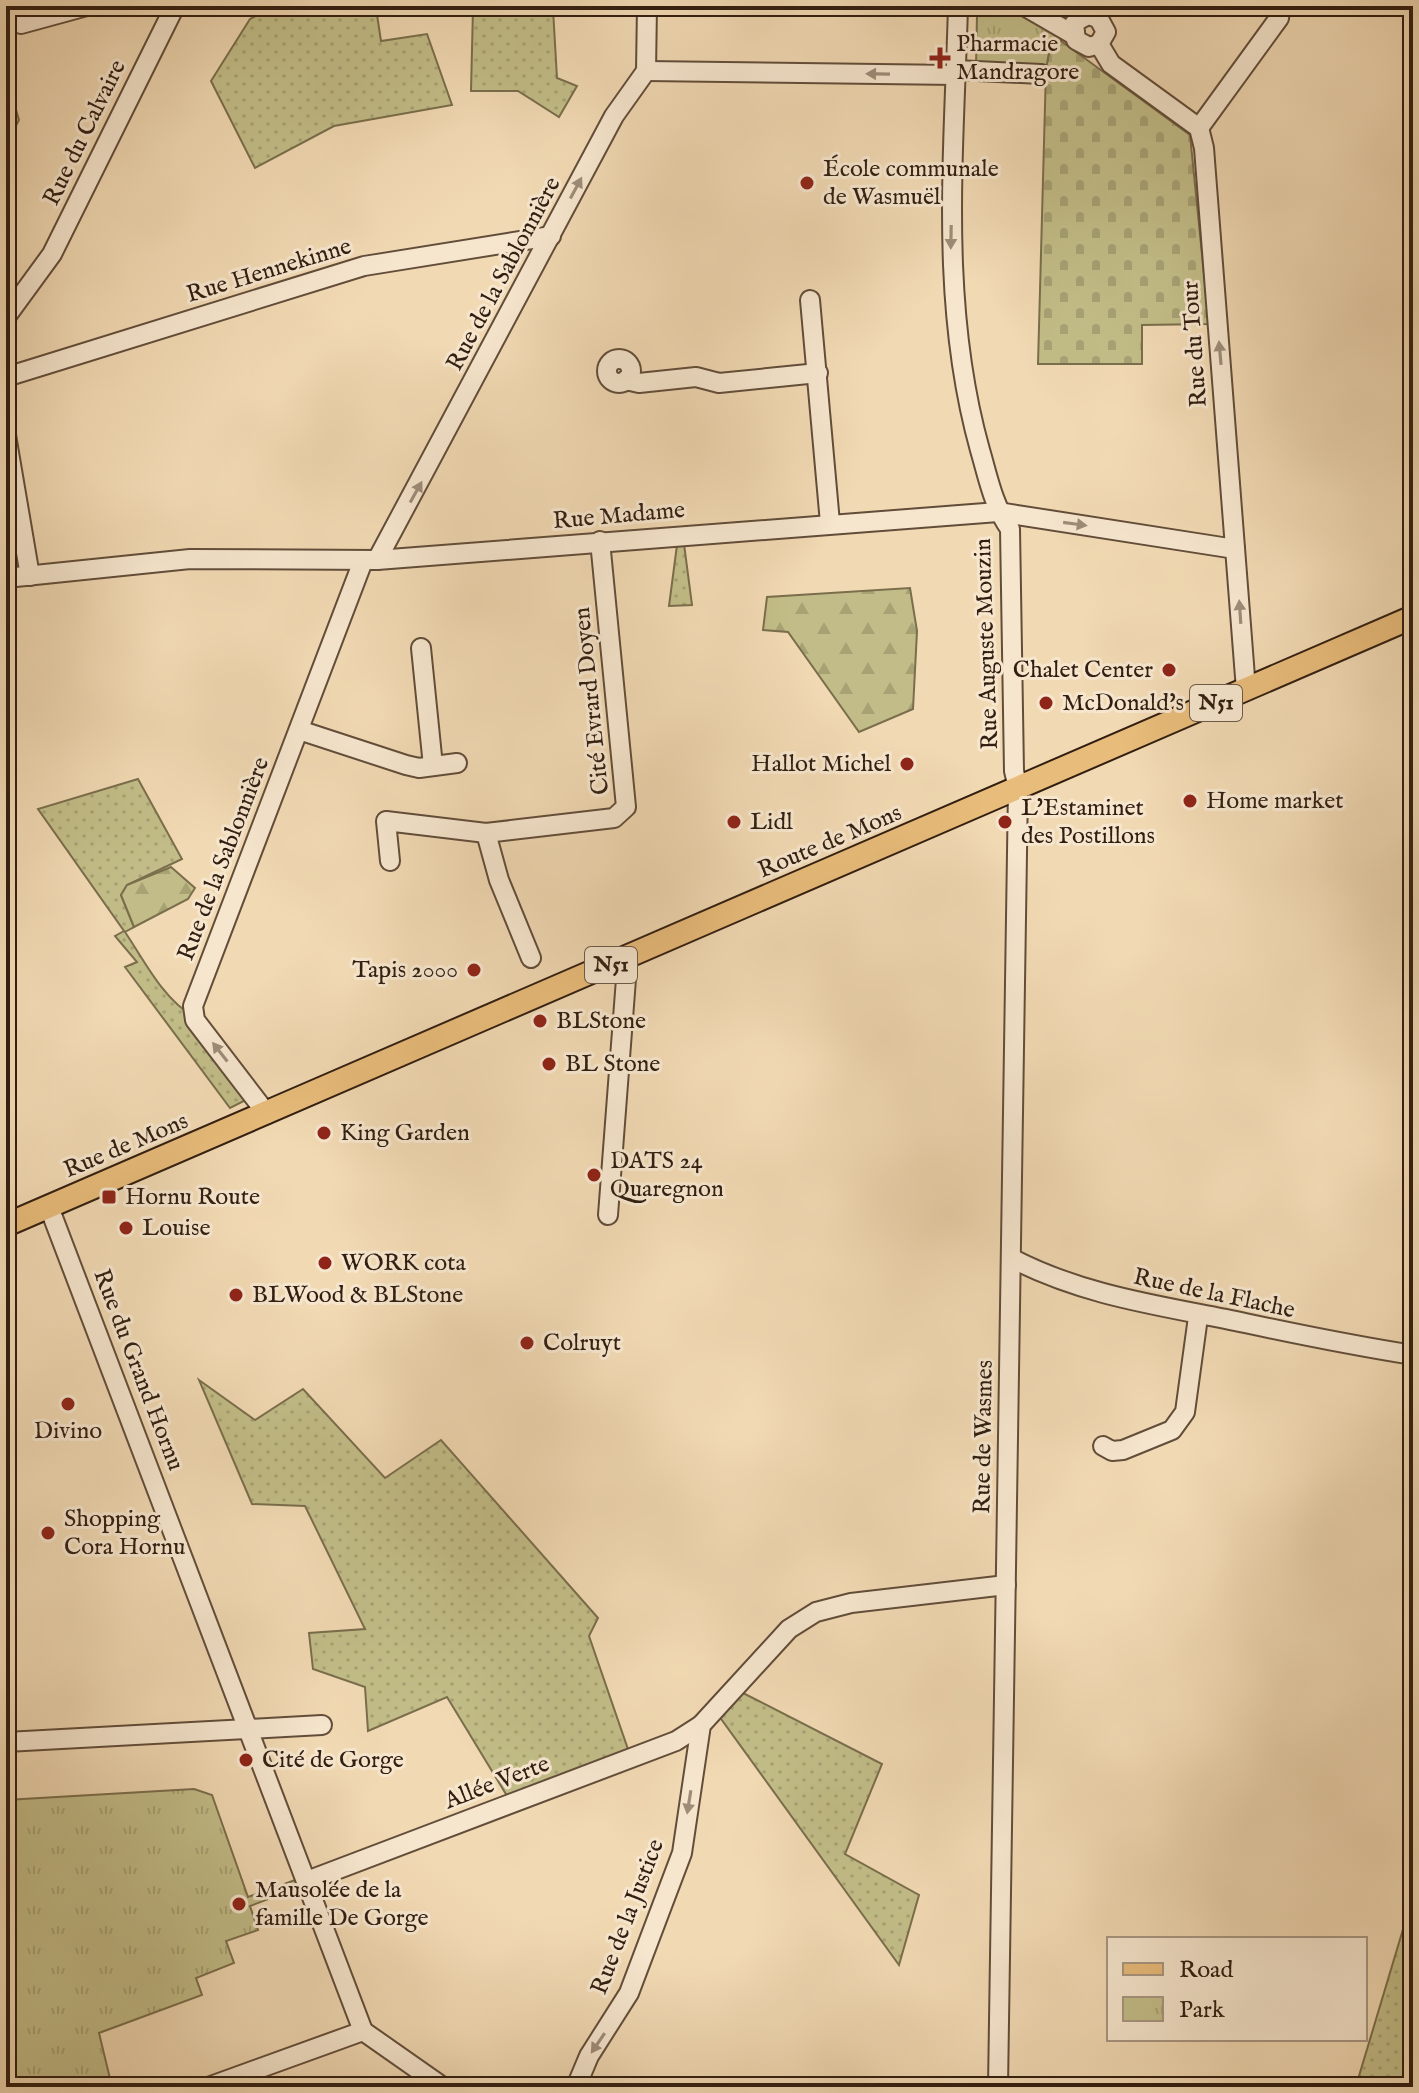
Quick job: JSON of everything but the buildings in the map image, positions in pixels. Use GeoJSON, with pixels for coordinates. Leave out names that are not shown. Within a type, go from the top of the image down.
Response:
{"type":"FeatureCollection","features":[{"type":"Feature","properties":{"kind":"main road","name":"Route de Mons"},"geometry":{"type":"LineString","coordinates":[[267,1114],[1413,617]]}},
{"type":"Feature","properties":{"kind":"main road","name":"Rue de Mons"},"geometry":{"type":"LineString","coordinates":[[6,1225],[267,1114]]}},
{"type":"Feature","properties":{"kind":"street"},"geometry":{"type":"LineString","coordinates":[[21,24],[87,6]]}},
{"type":"Feature","properties":{"kind":"street","name":"Rue du Calvaire"},"geometry":{"type":"LineString","coordinates":[[6,317],[52,254],[175,6]]}},
{"type":"Feature","properties":{"kind":"street"},"geometry":{"type":"LineString","coordinates":[[647,6],[646,71],[1041,74]]}},
{"type":"Feature","properties":{"kind":"street","name":"Rue Auguste Mouzin"},"geometry":{"type":"LineString","coordinates":[[958,6],[951,244],[953,295],[970,413],[998,512],[1010,529],[1012,544],[1014,771],[1018,788]]}},
{"type":"Feature","properties":{"kind":"street"},"geometry":{"type":"LineString","coordinates":[[1024,6],[1051,19],[1093,25],[1111,64],[1199,128],[1279,18],[1281,6]]}},
{"type":"Feature","properties":{"kind":"street","name":"Rue de la Sablonnière"},"geometry":{"type":"LineString","coordinates":[[267,1114],[195,1020],[193,1010],[256,839],[370,561],[551,236],[614,116],[646,71]]}},
{"type":"Feature","properties":{"kind":"street","name":"Rue du Tour"},"geometry":{"type":"LineString","coordinates":[[1199,128],[1204,148],[1246,690]]}},
{"type":"Feature","properties":{"kind":"street","name":"Rue Hennekinne"},"geometry":{"type":"LineString","coordinates":[[6,377],[364,266],[551,236]]}},
{"type":"Feature","properties":{"kind":"street"},"geometry":{"type":"LineString","coordinates":[[810,300],[830,523]]}},
{"type":"Feature","properties":{"kind":"street"},"geometry":{"type":"LineString","coordinates":[[626,380],[639,383],[696,377],[719,383],[818,373]]}},
{"type":"Feature","properties":{"kind":"street"},"geometry":{"type":"LineString","coordinates":[[6,435],[30,576]]}},
{"type":"Feature","properties":{"kind":"street","name":"Rue Madame"},"geometry":{"type":"LineString","coordinates":[[6,578],[190,559],[370,561],[998,512],[1235,549]]}},
{"type":"Feature","properties":{"kind":"street","name":"Cité Evrard Doyen"},"geometry":{"type":"LineString","coordinates":[[390,861],[386,821],[486,833],[614,818],[626,807],[600,541]]}},
{"type":"Feature","properties":{"kind":"street"},"geometry":{"type":"LineString","coordinates":[[421,648],[433,766]]}},
{"type":"Feature","properties":{"kind":"street"},"geometry":{"type":"LineString","coordinates":[[299,730],[406,765],[457,763]]}},
{"type":"Feature","properties":{"kind":"street","name":"Rue de Wasmes"},"geometry":{"type":"LineString","coordinates":[[998,2087],[1018,788]]}},
{"type":"Feature","properties":{"kind":"street"},"geometry":{"type":"LineString","coordinates":[[486,833],[499,880],[531,958]]}},
{"type":"Feature","properties":{"kind":"street"},"geometry":{"type":"LineString","coordinates":[[608,1215],[626,979],[621,961]]}},
{"type":"Feature","properties":{"kind":"street","name":"Rue du Grand Hornu"},"geometry":{"type":"LineString","coordinates":[[49,1207],[251,1729],[363,2031]]}},
{"type":"Feature","properties":{"kind":"street","name":"Rue de la Flache"},"geometry":{"type":"LineString","coordinates":[[1011,1258],[1088,1291],[1198,1317],[1413,1355]]}},
{"type":"Feature","properties":{"kind":"street"},"geometry":{"type":"LineString","coordinates":[[1103,1446],[1112,1451],[1123,1450],[1172,1430],[1185,1412],[1198,1317]]}},
{"type":"Feature","properties":{"kind":"street"},"geometry":{"type":"LineString","coordinates":[[701,1725],[789,1629],[816,1612],[851,1603],[1006,1585]]}},
{"type":"Feature","properties":{"kind":"street"},"geometry":{"type":"LineString","coordinates":[[6,1742],[322,1725]]}},
{"type":"Feature","properties":{"kind":"street","name":"Allée Verte"},"geometry":{"type":"LineString","coordinates":[[307,1881],[676,1741],[701,1725]]}},
{"type":"Feature","properties":{"kind":"street","name":"Rue de la Justice"},"geometry":{"type":"LineString","coordinates":[[576,2087],[589,2056],[629,1993],[682,1853],[701,1725]]}},
{"type":"Feature","properties":{"kind":"street"},"geometry":{"type":"LineString","coordinates":[[208,2087],[363,2031],[443,2087]]}},
{"type":"Feature","properties":{"kind":"green space"},"geometry":{"type":"Polygon","coordinates":[[[275,6],[376,8],[381,41],[427,34],[452,105],[334,126],[255,168],[211,81],[250,19],[275,6]]]}},
{"type":"Feature","properties":{"kind":"green space"},"geometry":{"type":"Polygon","coordinates":[[[988,6],[999,6],[1057,30],[1061,41],[1050,47],[1046,69],[976,66],[977,15],[987,11],[988,6]]]}},
{"type":"Feature","properties":{"kind":"green space"},"geometry":{"type":"Polygon","coordinates":[[[473,8],[553,9],[557,78],[577,86],[559,117],[518,91],[471,91],[473,8]]]}},
{"type":"Feature","properties":{"kind":"green space"},"geometry":{"type":"Polygon","coordinates":[[[1061,41],[1190,135],[1209,324],[1142,325],[1142,364],[1038,364],[1046,69],[1050,47],[1061,41]]]}},
{"type":"Feature","properties":{"kind":"green space"},"geometry":{"type":"Polygon","coordinates":[[[6,76],[19,120],[6,145],[6,76]]]}},
{"type":"Feature","properties":{"kind":"green space"},"geometry":{"type":"Polygon","coordinates":[[[684,544],[692,605],[669,606],[677,545],[684,544]]]}},
{"type":"Feature","properties":{"kind":"green space"},"geometry":{"type":"Polygon","coordinates":[[[910,588],[917,631],[913,709],[859,732],[788,632],[763,630],[767,597],[910,588]]]}},
{"type":"Feature","properties":{"kind":"green space"},"geometry":{"type":"Polygon","coordinates":[[[138,779],[182,859],[127,885],[121,895],[134,927],[125,932],[163,989],[193,1016],[254,1096],[230,1108],[125,967],[137,962],[115,936],[124,931],[38,809],[138,779]]]}},
{"type":"Feature","properties":{"kind":"green space"},"geometry":{"type":"Polygon","coordinates":[[[171,867],[195,888],[188,899],[134,927],[121,895],[127,885],[171,867]]]}},
{"type":"Feature","properties":{"kind":"green space"},"geometry":{"type":"Polygon","coordinates":[[[199,1380],[255,1420],[303,1389],[385,1478],[441,1440],[598,1618],[589,1636],[631,1758],[512,1804],[447,1697],[368,1731],[365,1687],[313,1669],[309,1633],[365,1629],[305,1506],[252,1504],[199,1380]]]}},
{"type":"Feature","properties":{"kind":"green space"},"geometry":{"type":"Polygon","coordinates":[[[741,1692],[882,1764],[845,1854],[919,1895],[899,1965],[719,1716],[741,1692]]]}},
{"type":"Feature","properties":{"kind":"green space"},"geometry":{"type":"Polygon","coordinates":[[[194,1789],[212,1795],[248,1897],[306,1876],[308,1884],[250,1906],[258,1930],[226,1941],[234,1963],[196,1978],[202,1995],[99,2033],[112,2087],[8,2087],[6,1800],[194,1789]]]}},
{"type":"Feature","properties":{"kind":"green space"},"geometry":{"type":"Polygon","coordinates":[[[1413,1896],[1413,2087],[1389,2087],[1359,2076],[1413,1896]]]}},
{"type":"Feature","properties":{"kind":"place","name":"Pharmacie Mandragore"},"geometry":{"type":"Point","coordinates":[940,58]}},
{"type":"Feature","properties":{"kind":"place","name":"École communale de Wasmuël"},"geometry":{"type":"Point","coordinates":[807,183]}},
{"type":"Feature","properties":{"kind":"place","name":"Chalet Center"},"geometry":{"type":"Point","coordinates":[1169,670]}},
{"type":"Feature","properties":{"kind":"place","name":"McDonald's"},"geometry":{"type":"Point","coordinates":[1046,703]}},
{"type":"Feature","properties":{"kind":"place","name":"Hallot Michel"},"geometry":{"type":"Point","coordinates":[907,764]}},
{"type":"Feature","properties":{"kind":"place","name":"Home market"},"geometry":{"type":"Point","coordinates":[1190,801]}},
{"type":"Feature","properties":{"kind":"place","name":"Lidl"},"geometry":{"type":"Point","coordinates":[734,822]}},
{"type":"Feature","properties":{"kind":"place","name":"L'Estaminet des Postillons"},"geometry":{"type":"Point","coordinates":[1005,822]}},
{"type":"Feature","properties":{"kind":"place","name":"Tapis 2000"},"geometry":{"type":"Point","coordinates":[474,970]}},
{"type":"Feature","properties":{"kind":"place","name":"BLStone"},"geometry":{"type":"Point","coordinates":[540,1021]}},
{"type":"Feature","properties":{"kind":"place","name":"BL Stone"},"geometry":{"type":"Point","coordinates":[549,1064]}},
{"type":"Feature","properties":{"kind":"place","name":"King Garden"},"geometry":{"type":"Point","coordinates":[324,1133]}},
{"type":"Feature","properties":{"kind":"place","name":"DATS 24 Quaregnon"},"geometry":{"type":"Point","coordinates":[594,1175]}},
{"type":"Feature","properties":{"kind":"place","name":"Hornu Route"},"geometry":{"type":"Point","coordinates":[109,1197]}},
{"type":"Feature","properties":{"kind":"place","name":"Louise"},"geometry":{"type":"Point","coordinates":[126,1228]}},
{"type":"Feature","properties":{"kind":"place","name":"WORK cota"},"geometry":{"type":"Point","coordinates":[325,1263]}},
{"type":"Feature","properties":{"kind":"place","name":"BLWood & BLStone"},"geometry":{"type":"Point","coordinates":[236,1295]}},
{"type":"Feature","properties":{"kind":"place","name":"Colruyt"},"geometry":{"type":"Point","coordinates":[527,1343]}},
{"type":"Feature","properties":{"kind":"place","name":"Divino"},"geometry":{"type":"Point","coordinates":[68,1404]}},
{"type":"Feature","properties":{"kind":"place","name":"Shopping Cora Hornu"},"geometry":{"type":"Point","coordinates":[48,1533]}},
{"type":"Feature","properties":{"kind":"place","name":"Cité de Gorge"},"geometry":{"type":"Point","coordinates":[246,1760]}},
{"type":"Feature","properties":{"kind":"place","name":"Mausolée de la famille De Gorge"},"geometry":{"type":"Point","coordinates":[239,1904]}}]}
